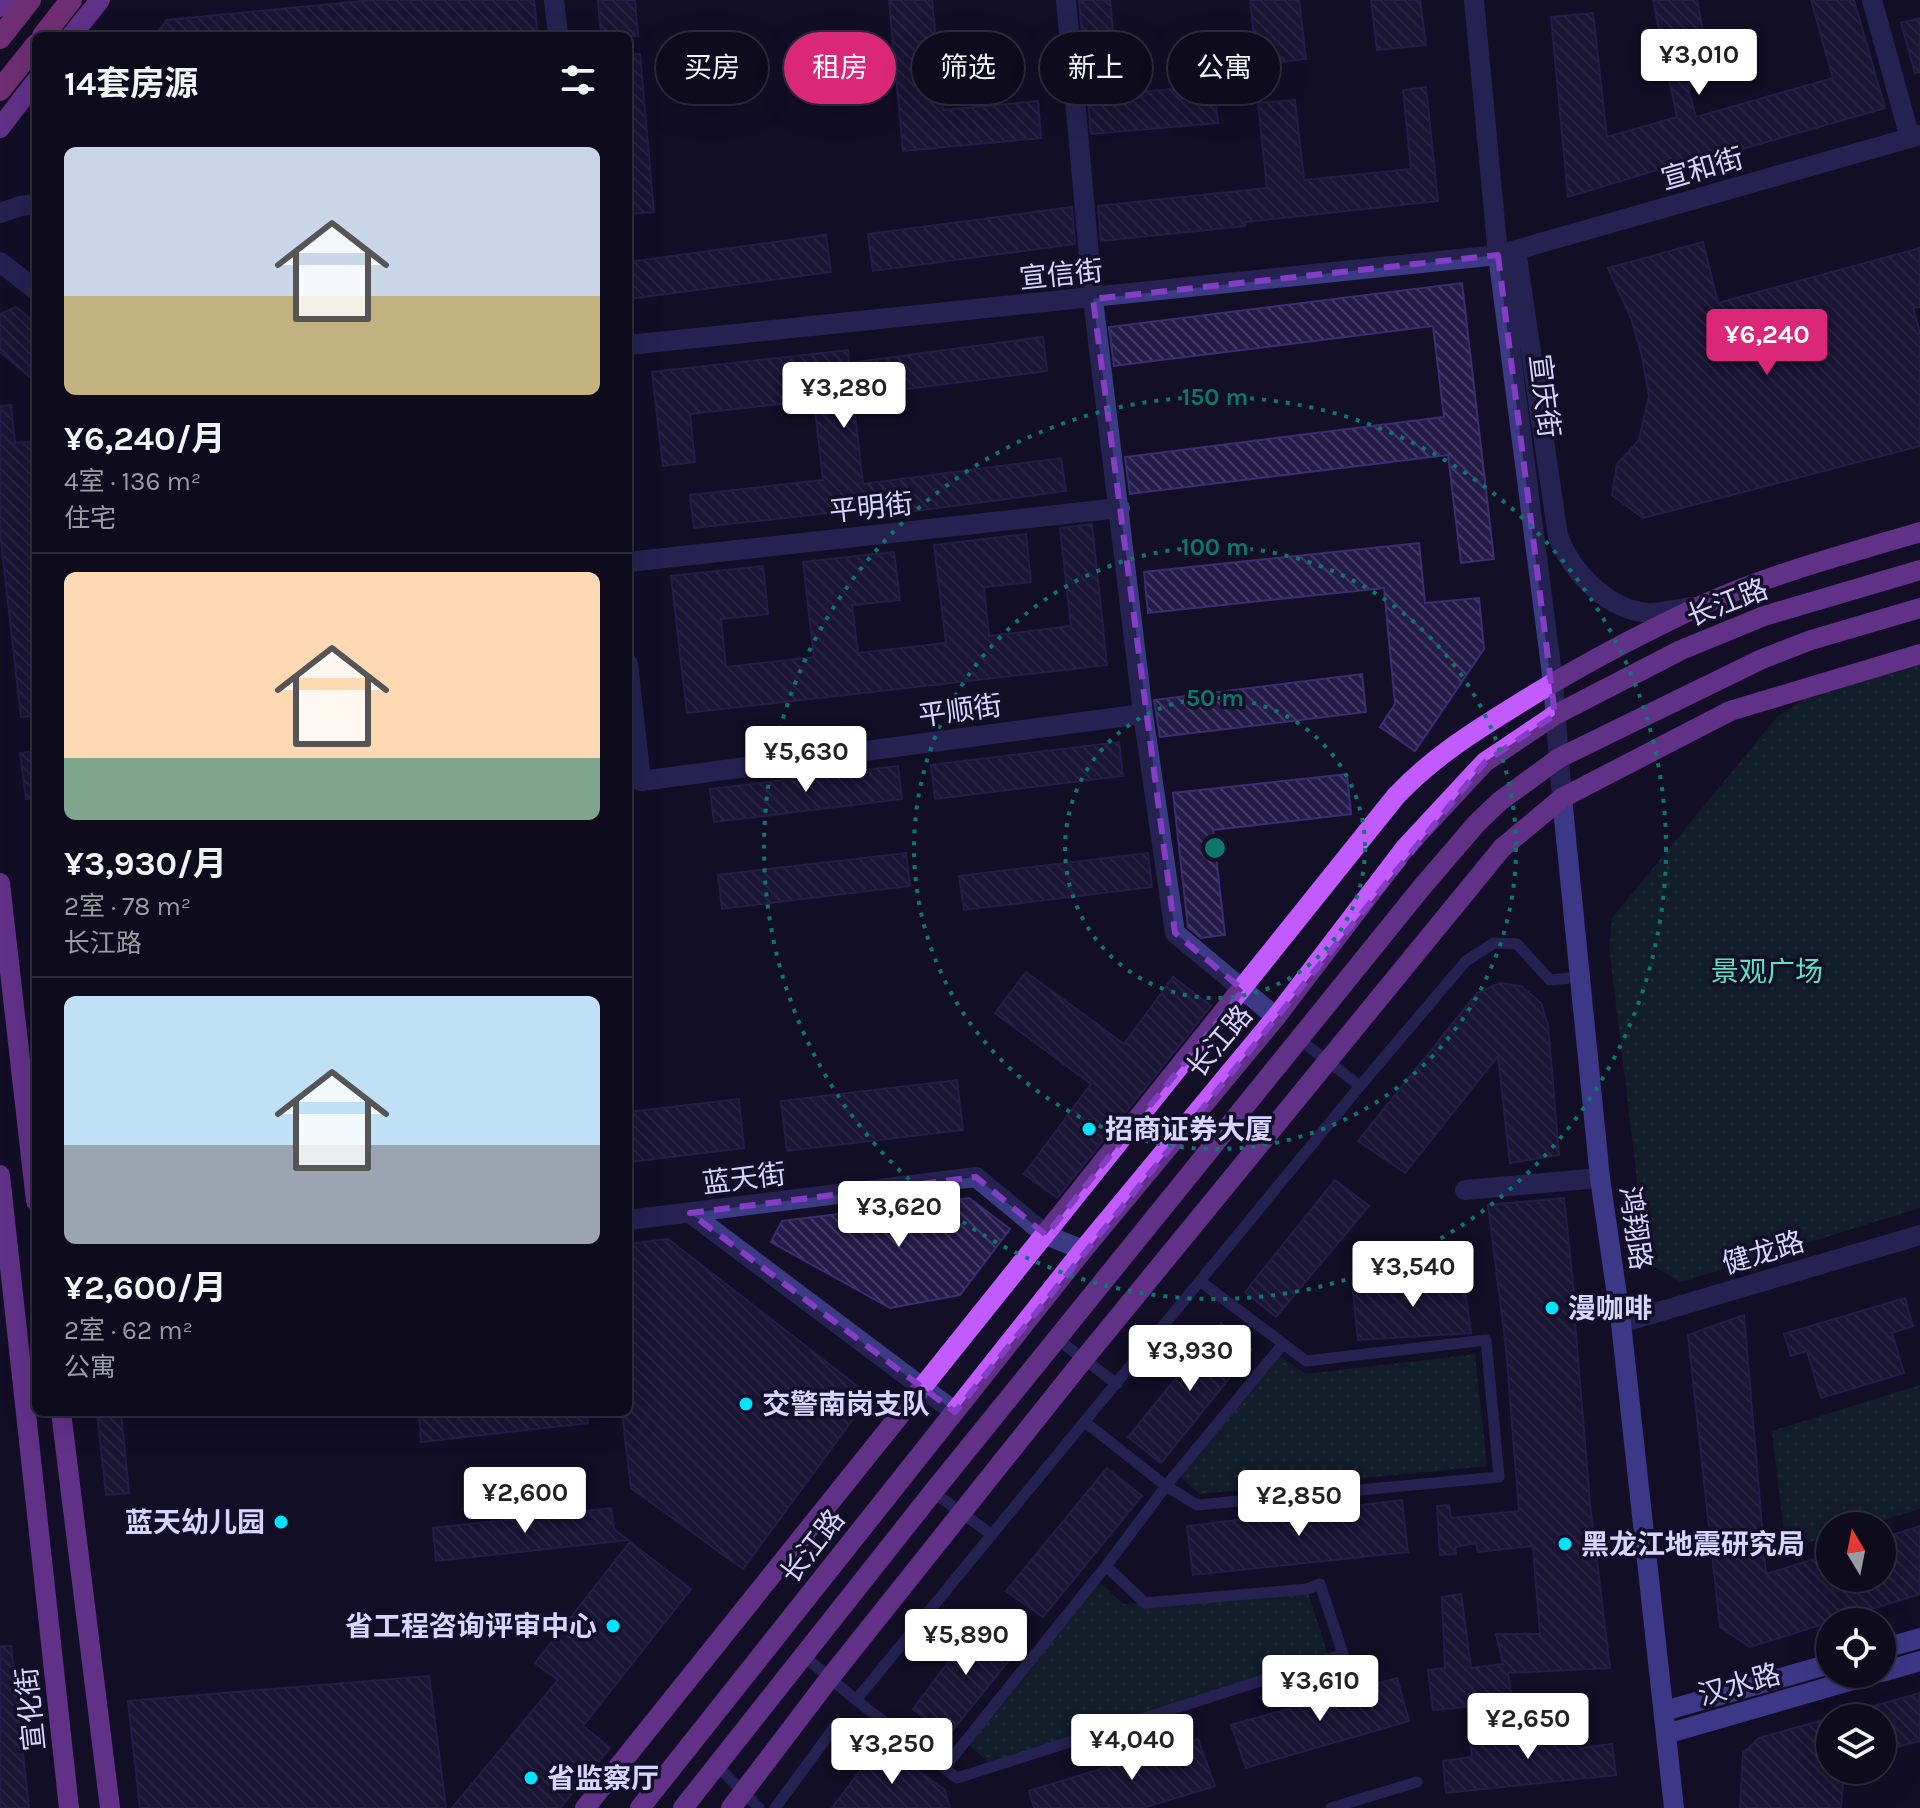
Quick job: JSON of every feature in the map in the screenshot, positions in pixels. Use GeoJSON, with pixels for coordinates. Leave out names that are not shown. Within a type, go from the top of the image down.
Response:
{"type":"FeatureCollection","features":[{"type":"Feature","properties":{"kind":"highway"},"geometry":{"type":"LineString","coordinates":[[0,38],[30,0]]}},
{"type":"Feature","properties":{"kind":"highway"},"geometry":{"type":"LineString","coordinates":[[46,32],[71,0]]}},
{"type":"Feature","properties":{"kind":"highway"},"geometry":{"type":"LineString","coordinates":[[0,90],[32,50]]}},
{"type":"Feature","properties":{"kind":"main road"},"geometry":{"type":"LineString","coordinates":[[0,7],[6,0]]}},
{"type":"Feature","properties":{"kind":"main road"},"geometry":{"type":"LineString","coordinates":[[74,32],[100,0]]}},
{"type":"Feature","properties":{"kind":"main road"},"geometry":{"type":"LineString","coordinates":[[0,128],[32,86]]}},
{"type":"Feature","properties":{"kind":"main road"},"geometry":{"type":"LineString","coordinates":[[585,1808],[920,1386],[1046,1235],[1396,796],[1420,771],[1447,749],[1553,682],[1702,605],[1789,572],[1920,532]]}},
{"type":"Feature","properties":{"kind":"main road","name":"长江路"},"geometry":{"type":"LineString","coordinates":[[640,1808],[1083,1250],[1276,1017],[1405,848],[1451,795],[1485,762],[1555,715],[1681,650],[1734,627],[1920,570]]}},
{"type":"Feature","properties":{"kind":"main road"},"geometry":{"type":"LineString","coordinates":[[683,1808],[933,1492],[1477,823],[1521,784],[1559,758],[1762,659],[1811,640],[1920,608]]}},
{"type":"Feature","properties":{"kind":"main road"},"geometry":{"type":"LineString","coordinates":[[737,1800],[829,1679],[1084,1359],[1481,871],[1522,829],[1562,798],[1730,711],[1920,654]]}},
{"type":"Feature","properties":{"kind":"main road","name":"鸿翔路"},"geometry":{"type":"LineString","coordinates":[[1562,798],[1600,1178],[1621,1323],[1674,1808]]}},
{"type":"Feature","properties":{"kind":"main road"},"geometry":{"type":"LineString","coordinates":[[0,883],[32,1166]]}},
{"type":"Feature","properties":{"kind":"main road","name":"宣化街"},"geometry":{"type":"LineString","coordinates":[[0,1175],[69,1808]]}},
{"type":"Feature","properties":{"kind":"main road"},"geometry":{"type":"LineString","coordinates":[[61,1416],[110,1808]]}},
{"type":"Feature","properties":{"kind":"main road"},"geometry":{"type":"LineString","coordinates":[[1896,1645],[1920,1638]]}},
{"type":"Feature","properties":{"kind":"main road"},"geometry":{"type":"LineString","coordinates":[[1896,1668],[1920,1661]]}},
{"type":"Feature","properties":{"kind":"main road","name":"汉水路"},"geometry":{"type":"LineString","coordinates":[[1664,1711],[1816,1668]]}},
{"type":"Feature","properties":{"kind":"main road","name":"汉水路"},"geometry":{"type":"LineString","coordinates":[[1666,1734],[1825,1688]]}},
{"type":"Feature","properties":{"kind":"street"},"geometry":{"type":"LineString","coordinates":[[554,0],[558,32]]}},
{"type":"Feature","properties":{"kind":"street"},"geometry":{"type":"LineString","coordinates":[[1066,0],[1093,299],[1143,714],[1175,933],[1276,1017]]}},
{"type":"Feature","properties":{"kind":"street","name":"宣庆街"},"geometry":{"type":"LineString","coordinates":[[1474,0],[1507,253],[1553,682],[1562,798]]}},
{"type":"Feature","properties":{"kind":"street"},"geometry":{"type":"LineString","coordinates":[[1872,0],[1915,137]]}},
{"type":"Feature","properties":{"kind":"street","name":"宣和街"},"geometry":{"type":"LineString","coordinates":[[1507,253],[1915,137]]}},
{"type":"Feature","properties":{"kind":"street"},"geometry":{"type":"LineString","coordinates":[[0,213],[32,205]]}},
{"type":"Feature","properties":{"kind":"street"},"geometry":{"type":"LineString","coordinates":[[1507,253],[1562,546],[1579,572],[1602,595],[1622,604],[1649,613],[1702,605]]}},
{"type":"Feature","properties":{"kind":"street","name":"宣信街"},"geometry":{"type":"LineString","coordinates":[[632,345],[1093,299],[1507,253]]}},
{"type":"Feature","properties":{"kind":"street"},"geometry":{"type":"LineString","coordinates":[[0,262],[32,287]]}},
{"type":"Feature","properties":{"kind":"street","name":"平明街"},"geometry":{"type":"LineString","coordinates":[[632,562],[1120,508]]}},
{"type":"Feature","properties":{"kind":"street","name":"平顺街"},"geometry":{"type":"LineString","coordinates":[[632,700],[641,781],[1143,714]]}},
{"type":"Feature","properties":{"kind":"street","name":"蓝天街"},"geometry":{"type":"LineString","coordinates":[[632,1220],[976,1177],[1046,1235],[1083,1250]]}},
{"type":"Feature","properties":{"kind":"street"},"geometry":{"type":"LineString","coordinates":[[1465,1190],[1600,1178]]}},
{"type":"Feature","properties":{"kind":"street"},"geometry":{"type":"LineString","coordinates":[[690,1213],[955,1412]]}},
{"type":"Feature","properties":{"kind":"street","name":"健龙路"},"geometry":{"type":"LineString","coordinates":[[1621,1323],[1920,1235]]}},
{"type":"Feature","properties":{"kind":"lane"},"geometry":{"type":"LineString","coordinates":[[856,1700],[1466,961],[1494,943],[1517,944],[1550,980],[1579,977]]}},
{"type":"Feature","properties":{"kind":"lane"},"geometry":{"type":"LineString","coordinates":[[1299,1039],[1360,1086]]}},
{"type":"Feature","properties":{"kind":"lane"},"geometry":{"type":"LineString","coordinates":[[1085,1422],[1166,1486],[1197,1505],[1499,1477],[1486,1340],[1306,1361],[1201,1282]]}},
{"type":"Feature","properties":{"kind":"lane"},"geometry":{"type":"LineString","coordinates":[[1057,1339],[1117,1384]]}},
{"type":"Feature","properties":{"kind":"lane"},"geometry":{"type":"LineString","coordinates":[[944,1768],[1166,1486],[1283,1344]]}},
{"type":"Feature","properties":{"kind":"lane"},"geometry":{"type":"LineString","coordinates":[[933,1492],[992,1535]]}},
{"type":"Feature","properties":{"kind":"lane"},"geometry":{"type":"LineString","coordinates":[[804,1656],[957,1778],[1343,1654],[1320,1584],[1307,1589],[1145,1603],[1106,1566]]}},
{"type":"Feature","properties":{"kind":"lane"},"geometry":{"type":"LineString","coordinates":[[775,1808],[836,1725]]}},
{"type":"Feature","properties":{"kind":"lane"},"geometry":{"type":"LineString","coordinates":[[716,1765],[737,1800],[759,1808]]}},
{"type":"Feature","properties":{"kind":"lane"},"geometry":{"type":"LineString","coordinates":[[1331,1808],[1417,1782]]}},
{"type":"Feature","properties":{"kind":"highlighted area"},"geometry":{"type":"Polygon","coordinates":[[[1498,255],[1555,715],[1485,762],[955,1412],[690,1213],[976,1177],[1046,1235],[1243,990],[1175,933],[1093,299],[1498,255]]]}},
{"type":"Feature","properties":{"kind":"green space","name":"景观广场"},"geometry":{"type":"Polygon","coordinates":[[[1920,664],[1920,1208],[1681,1282],[1647,1263],[1609,946],[1612,918],[1777,717],[1805,699],[1920,664]]]}},
{"type":"Feature","properties":{"kind":"green space"},"geometry":{"type":"Polygon","coordinates":[[[1277,1354],[1306,1374],[1475,1354],[1487,1466],[1200,1494],[1179,1476],[1277,1354]]]}},
{"type":"Feature","properties":{"kind":"green space"},"geometry":{"type":"Polygon","coordinates":[[[1920,1385],[1920,1509],[1896,1516],[1896,1512],[1816,1512],[1816,1540],[1786,1550],[1772,1431],[1920,1385]]]}},
{"type":"Feature","properties":{"kind":"green space"},"geometry":{"type":"Polygon","coordinates":[[[1096,1579],[1123,1604],[1307,1589],[1329,1659],[994,1767],[969,1745],[1096,1579]]]}},
{"type":"Feature","properties":{"kind":"building"},"geometry":{"type":"Polygon","coordinates":[[[373,0],[534,0],[538,32],[158,32],[167,20],[373,0]]]}},
{"type":"Feature","properties":{"kind":"building"},"geometry":{"type":"Polygon","coordinates":[[[598,0],[635,0],[638,36],[632,36],[632,32],[601,32],[598,0]]]}},
{"type":"Feature","properties":{"kind":"building"},"geometry":{"type":"Polygon","coordinates":[[[889,0],[932,0],[935,32],[912,32],[912,104],[942,104],[943,110],[1038,101],[1041,138],[903,151],[896,76],[896,32],[892,32],[889,0]]]}},
{"type":"Feature","properties":{"kind":"building"},"geometry":{"type":"Polygon","coordinates":[[[1079,0],[1110,0],[1113,32],[1082,32],[1079,0]]]}},
{"type":"Feature","properties":{"kind":"building"},"geometry":{"type":"Polygon","coordinates":[[[1250,0],[1299,0],[1306,59],[1280,62],[1280,32],[1253,32],[1250,0]]]}},
{"type":"Feature","properties":{"kind":"building"},"geometry":{"type":"Polygon","coordinates":[[[1371,0],[1420,0],[1426,45],[1377,50],[1371,0]]]}},
{"type":"Feature","properties":{"kind":"building"},"geometry":{"type":"Polygon","coordinates":[[[1653,0],[1697,0],[1712,78],[1687,85],[1696,117],[1833,78],[1811,0],[1854,0],[1885,108],[1735,151],[1733,147],[1568,197],[1551,17],[1593,13],[1607,137],[1677,117],[1653,0]]]}},
{"type":"Feature","properties":{"kind":"building"},"geometry":{"type":"Polygon","coordinates":[[[1920,18],[1920,72],[1915,73],[1901,23],[1920,18]]]}},
{"type":"Feature","properties":{"kind":"building"},"geometry":{"type":"Polygon","coordinates":[[[632,54],[640,54],[654,212],[632,214],[632,54]]]}},
{"type":"Feature","properties":{"kind":"building"},"geometry":{"type":"Polygon","coordinates":[[[1426,87],[1438,201],[1101,241],[1098,206],[1267,188],[1258,104],[1295,100],[1304,180],[1411,169],[1403,90],[1426,87]]]}},
{"type":"Feature","properties":{"kind":"building"},"geometry":{"type":"Polygon","coordinates":[[[1168,89],[1168,104],[1216,104],[1218,123],[1091,134],[1088,104],[1152,104],[1152,91],[1168,89]]]}},
{"type":"Feature","properties":{"kind":"building"},"geometry":{"type":"Polygon","coordinates":[[[1072,207],[1075,244],[873,271],[868,234],[1072,207]]]}},
{"type":"Feature","properties":{"kind":"building"},"geometry":{"type":"Polygon","coordinates":[[[826,235],[831,272],[632,298],[632,261],[826,235]]]}},
{"type":"Feature","properties":{"kind":"building"},"geometry":{"type":"Polygon","coordinates":[[[1703,242],[1718,303],[1920,248],[1920,307],[1913,308],[1920,333],[1920,446],[1643,518],[1612,495],[1617,464],[1639,440],[1649,396],[1631,318],[1608,268],[1703,242]]]}},
{"type":"Feature","properties":{"kind":"building"},"geometry":{"type":"Polygon","coordinates":[[[1462,283],[1494,559],[1461,563],[1448,455],[1130,494],[1125,457],[1444,417],[1433,326],[1114,366],[1109,327],[1462,283]]]}},
{"type":"Feature","properties":{"kind":"building"},"geometry":{"type":"Polygon","coordinates":[[[16,307],[32,321],[32,379],[0,352],[0,314],[16,307]]]}},
{"type":"Feature","properties":{"kind":"building"},"geometry":{"type":"Polygon","coordinates":[[[1043,337],[1047,371],[853,396],[863,484],[1061,458],[1066,491],[893,514],[892,506],[694,528],[690,495],[823,480],[814,400],[690,414],[695,462],[663,466],[652,372],[848,350],[849,363],[1043,337]]]}},
{"type":"Feature","properties":{"kind":"building"},"geometry":{"type":"Polygon","coordinates":[[[11,405],[15,443],[32,441],[32,716],[21,717],[0,532],[0,406],[11,405]]]}},
{"type":"Feature","properties":{"kind":"building"},"geometry":{"type":"Polygon","coordinates":[[[1092,524],[1107,665],[687,713],[671,576],[763,566],[768,614],[721,619],[726,667],[814,657],[803,562],[894,552],[900,600],[852,605],[858,653],[946,643],[934,545],[1026,534],[1031,582],[984,587],[989,636],[1071,626],[1060,528],[1092,524]]]}},
{"type":"Feature","properties":{"kind":"building"},"geometry":{"type":"Polygon","coordinates":[[[1419,543],[1425,603],[1479,598],[1484,649],[1415,751],[1380,727],[1395,704],[1384,588],[1148,613],[1144,572],[1419,543]]]}},
{"type":"Feature","properties":{"kind":"building"},"geometry":{"type":"Polygon","coordinates":[[[1362,674],[1366,712],[1160,737],[1154,700],[1362,674]]]}},
{"type":"Feature","properties":{"kind":"building"},"geometry":{"type":"Polygon","coordinates":[[[1119,742],[1123,776],[935,799],[931,765],[1119,742]]]}},
{"type":"Feature","properties":{"kind":"building"},"geometry":{"type":"Polygon","coordinates":[[[32,752],[32,798],[26,799],[20,753],[32,752]]]}},
{"type":"Feature","properties":{"kind":"building"},"geometry":{"type":"Polygon","coordinates":[[[898,766],[902,799],[714,822],[710,789],[898,766]]]}},
{"type":"Feature","properties":{"kind":"building"},"geometry":{"type":"Polygon","coordinates":[[[1347,774],[1351,814],[1213,830],[1225,935],[1201,938],[1188,927],[1173,793],[1347,774]]]}},
{"type":"Feature","properties":{"kind":"building"},"geometry":{"type":"Polygon","coordinates":[[[906,853],[910,886],[722,909],[718,875],[906,853]]]}},
{"type":"Feature","properties":{"kind":"building"},"geometry":{"type":"Polygon","coordinates":[[[1148,853],[1152,887],[964,910],[959,876],[1148,853]]]}},
{"type":"Feature","properties":{"kind":"building","name":"招商证券大厦"},"geometry":{"type":"Polygon","coordinates":[[[1026,972],[1124,1044],[1173,977],[1211,1006],[1057,1198],[1024,1174],[1091,1084],[995,1013],[1026,972]]]}},
{"type":"Feature","properties":{"kind":"building"},"geometry":{"type":"Polygon","coordinates":[[[1500,983],[1521,986],[1541,1003],[1548,1025],[1559,1155],[1510,1163],[1498,1056],[1405,1173],[1358,1141],[1477,993],[1500,983]]]}},
{"type":"Feature","properties":{"kind":"building"},"geometry":{"type":"Polygon","coordinates":[[[957,1080],[963,1130],[787,1151],[781,1101],[957,1080]]]}},
{"type":"Feature","properties":{"kind":"building"},"geometry":{"type":"Polygon","coordinates":[[[739,1099],[744,1148],[632,1162],[632,1112],[739,1099]]]}},
{"type":"Feature","properties":{"kind":"building"},"geometry":{"type":"Polygon","coordinates":[[[1335,1180],[1369,1206],[1276,1317],[1245,1292],[1335,1180]]]}},
{"type":"Feature","properties":{"kind":"building"},"geometry":{"type":"Polygon","coordinates":[[[969,1198],[1010,1229],[960,1295],[890,1308],[771,1242],[782,1221],[969,1198]]]}},
{"type":"Feature","properties":{"kind":"building"},"geometry":{"type":"Polygon","coordinates":[[[1564,1198],[1577,1322],[1590,1504],[1610,1668],[1508,1673],[1513,1703],[1433,1710],[1428,1670],[1445,1668],[1442,1597],[1461,1594],[1471,1668],[1503,1664],[1496,1634],[1540,1634],[1533,1546],[1478,1552],[1476,1543],[1455,1547],[1456,1554],[1440,1555],[1437,1506],[1449,1505],[1451,1518],[1519,1511],[1506,1348],[1488,1205],[1564,1198]]]}},
{"type":"Feature","properties":{"kind":"building","name":"交警南岗支队"},"geometry":{"type":"Polygon","coordinates":[[[668,1239],[870,1396],[743,1569],[631,1488],[622,1416],[632,1416],[632,1244],[668,1239]]]}},
{"type":"Feature","properties":{"kind":"building"},"geometry":{"type":"Polygon","coordinates":[[[1463,1275],[1471,1333],[1358,1340],[1353,1290],[1463,1275]]]}},
{"type":"Feature","properties":{"kind":"building"},"geometry":{"type":"Polygon","coordinates":[[[1905,1298],[1913,1326],[1892,1333],[1904,1373],[1821,1398],[1807,1351],[1791,1356],[1784,1334],[1905,1298]]]}},
{"type":"Feature","properties":{"kind":"building"},"geometry":{"type":"Polygon","coordinates":[[[1744,1315],[1766,1574],[1816,1558],[1816,1592],[1896,1592],[1896,1534],[1920,1526],[1920,1594],[1875,1608],[1816,1608],[1816,1626],[1750,1647],[1720,1627],[1688,1335],[1744,1315]]]}},
{"type":"Feature","properties":{"kind":"building"},"geometry":{"type":"Polygon","coordinates":[[[1221,1323],[1252,1350],[1161,1463],[1128,1437],[1221,1323]]]}},
{"type":"Feature","properties":{"kind":"building"},"geometry":{"type":"Polygon","coordinates":[[[97,1416],[121,1416],[129,1493],[106,1495],[97,1416]]]}},
{"type":"Feature","properties":{"kind":"building"},"geometry":{"type":"Polygon","coordinates":[[[419,1416],[587,1416],[588,1423],[421,1442],[419,1416]]]}},
{"type":"Feature","properties":{"kind":"building"},"geometry":{"type":"Polygon","coordinates":[[[1107,1468],[1142,1496],[1043,1617],[1006,1591],[1107,1468]]]}},
{"type":"Feature","properties":{"kind":"building"},"geometry":{"type":"Polygon","coordinates":[[[1402,1500],[1408,1552],[1193,1575],[1187,1526],[1402,1500]]]}},
{"type":"Feature","properties":{"kind":"building"},"geometry":{"type":"Polygon","coordinates":[[[611,1508],[614,1529],[628,1540],[436,1561],[433,1528],[611,1508]]]}},
{"type":"Feature","properties":{"kind":"building"},"geometry":{"type":"Polygon","coordinates":[[[630,1542],[691,1589],[583,1726],[610,1748],[560,1808],[452,1808],[558,1680],[535,1663],[630,1542]]]}},
{"type":"Feature","properties":{"kind":"building"},"geometry":{"type":"Polygon","coordinates":[[[981,1618],[1019,1648],[948,1736],[913,1709],[981,1618]]]}},
{"type":"Feature","properties":{"kind":"building"},"geometry":{"type":"Polygon","coordinates":[[[0,1646],[11,1646],[29,1808],[0,1808],[0,1646]]]}},
{"type":"Feature","properties":{"kind":"building"},"geometry":{"type":"Polygon","coordinates":[[[429,1676],[446,1808],[140,1808],[128,1701],[429,1676]]]}},
{"type":"Feature","properties":{"kind":"building"},"geometry":{"type":"Polygon","coordinates":[[[1397,1678],[1409,1721],[1246,1768],[1231,1725],[1397,1678]]]}},
{"type":"Feature","properties":{"kind":"building"},"geometry":{"type":"Polygon","coordinates":[[[1920,1693],[1920,1741],[1896,1747],[1896,1704],[1881,1704],[1920,1693]]]}},
{"type":"Feature","properties":{"kind":"building"},"geometry":{"type":"Polygon","coordinates":[[[1816,1722],[1816,1784],[1843,1784],[1841,1808],[1740,1808],[1743,1753],[1759,1738],[1816,1722]]]}},
{"type":"Feature","properties":{"kind":"building"},"geometry":{"type":"Polygon","coordinates":[[[1577,1726],[1580,1748],[1612,1744],[1616,1775],[1446,1793],[1443,1761],[1472,1757],[1470,1739],[1577,1726]]]}},
{"type":"Feature","properties":{"kind":"building"},"geometry":{"type":"Polygon","coordinates":[[[1198,1739],[1215,1786],[1143,1808],[1034,1808],[1029,1791],[1198,1739]]]}},
{"type":"Feature","properties":{"kind":"building"},"geometry":{"type":"Polygon","coordinates":[[[880,1744],[945,1790],[950,1808],[832,1808],[880,1744]]]}},
{"type":"Feature","properties":{"kind":"place","name":"招商证券大厦"},"geometry":{"type":"Point","coordinates":[1089,1129]}},
{"type":"Feature","properties":{"kind":"place","name":"漫咖啡"},"geometry":{"type":"Point","coordinates":[1552,1308]}},
{"type":"Feature","properties":{"kind":"place","name":"交警南岗支队"},"geometry":{"type":"Point","coordinates":[746,1404]}},
{"type":"Feature","properties":{"kind":"place","name":"蓝天幼儿园"},"geometry":{"type":"Point","coordinates":[281,1522]}},
{"type":"Feature","properties":{"kind":"place","name":"黑龙江地震研究局"},"geometry":{"type":"Point","coordinates":[1565,1544]}},
{"type":"Feature","properties":{"kind":"place","name":"省工程咨询评审中心"},"geometry":{"type":"Point","coordinates":[613,1626]}},
{"type":"Feature","properties":{"kind":"place","name":"省监察厅"},"geometry":{"type":"Point","coordinates":[531,1778]}}]}
